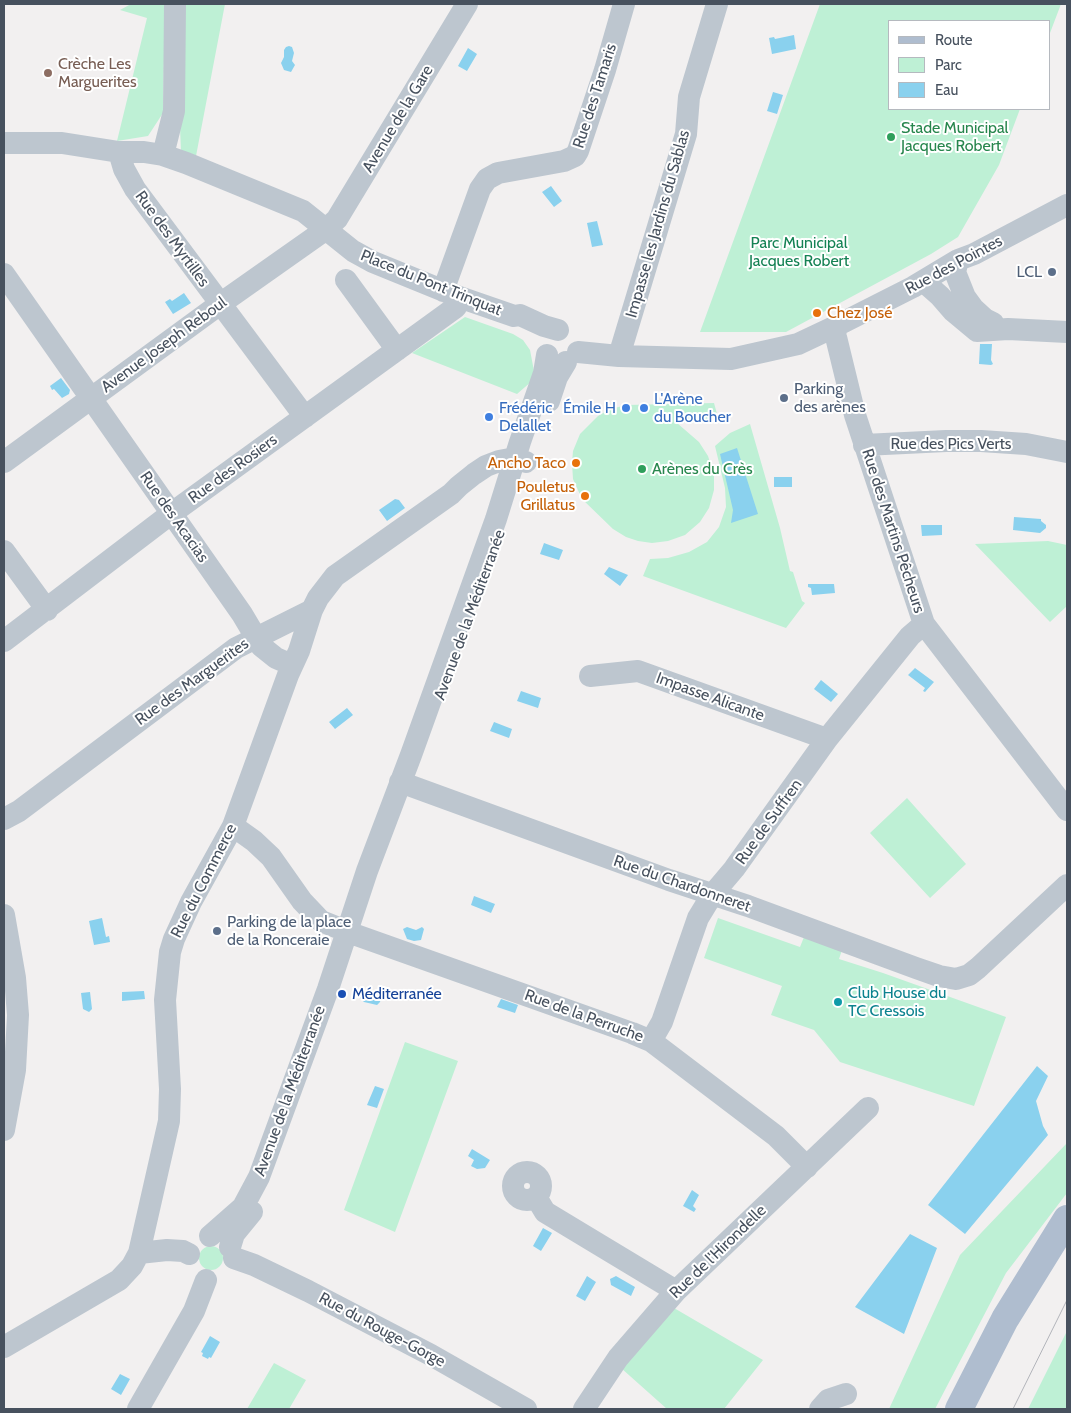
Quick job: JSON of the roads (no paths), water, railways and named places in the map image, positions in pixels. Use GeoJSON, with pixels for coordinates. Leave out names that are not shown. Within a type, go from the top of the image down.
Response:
{"type":"FeatureCollection","features":[{"type":"Feature","properties":{"kind":"main road"},"geometry":{"type":"LineString","coordinates":[[959,1409],[1005,1319],[1067,1219]]}},
{"type":"Feature","properties":{"kind":"street"},"geometry":{"type":"LineString","coordinates":[[163,155],[174,111],[175,4]]}},
{"type":"Feature","properties":{"kind":"street","name":"Avenue de la Gare"},"geometry":{"type":"LineString","coordinates":[[325,230],[342,212],[467,4]]}},
{"type":"Feature","properties":{"kind":"street","name":"Rue des Tamaris"},"geometry":{"type":"LineString","coordinates":[[451,294],[480,189],[487,179],[498,173],[564,161],[575,156],[578,151],[605,70],[624,4]]}},
{"type":"Feature","properties":{"kind":"street","name":"Impasse les Jardins du Sablas"},"geometry":{"type":"LineString","coordinates":[[618,356],[686,134],[689,97],[717,4]]}},
{"type":"Feature","properties":{"kind":"street","name":"Place du Pont Trinquat"},"geometry":{"type":"LineString","coordinates":[[4,143],[62,143],[119,152],[163,155],[247,187],[302,212],[353,251],[372,262],[451,294],[514,316],[517,323],[535,338],[559,348]]}},
{"type":"Feature","properties":{"kind":"street","name":"Rue des Myrtilles"},"geometry":{"type":"LineString","coordinates":[[119,152],[124,169],[135,189],[304,417]]}},
{"type":"Feature","properties":{"kind":"street","name":"Rue des Pointes"},"geometry":{"type":"LineString","coordinates":[[559,348],[618,356],[731,359],[798,344],[1067,205]]}},
{"type":"Feature","properties":{"kind":"street","name":"Avenue Joseph Reboul"},"geometry":{"type":"LineString","coordinates":[[4,462],[220,304],[325,230]]}},
{"type":"Feature","properties":{"kind":"street"},"geometry":{"type":"LineString","coordinates":[[958,260],[955,272],[964,297],[972,308],[985,319],[1008,329]]}},
{"type":"Feature","properties":{"kind":"street","name":"Rue des Acacias"},"geometry":{"type":"LineString","coordinates":[[4,274],[172,513],[256,637],[269,653],[292,665]]}},
{"type":"Feature","properties":{"kind":"street","name":"Place du Pont Trinquat"},"geometry":{"type":"LineString","coordinates":[[346,280],[396,350]]}},
{"type":"Feature","properties":{"kind":"street"},"geometry":{"type":"LineString","coordinates":[[923,281],[953,311],[977,331],[1008,329],[1067,332]]}},
{"type":"Feature","properties":{"kind":"street","name":"Rue des Rosiers"},"geometry":{"type":"LineString","coordinates":[[4,641],[172,513],[456,307],[451,294]]}},
{"type":"Feature","properties":{"kind":"street","name":"Rue des Martins Pêcheurs"},"geometry":{"type":"LineString","coordinates":[[834,327],[864,445],[924,624],[1067,810]]}},
{"type":"Feature","properties":{"kind":"street","name":"Avenue de la Méditerranée"},"geometry":{"type":"LineString","coordinates":[[210,1236],[243,1207],[259,1177],[328,990],[405,806],[405,784],[411,755],[496,488],[520,460],[558,377],[559,348]]}},
{"type":"Feature","properties":{"kind":"street","name":"Rue des Pics Verts"},"geometry":{"type":"LineString","coordinates":[[864,445],[981,441],[1026,444],[1067,452]]}},
{"type":"Feature","properties":{"kind":"street"},"geometry":{"type":"LineString","coordinates":[[312,610],[318,598],[335,576],[451,494],[471,487],[496,488],[499,461],[520,460]]}},
{"type":"Feature","properties":{"kind":"street"},"geometry":{"type":"LineString","coordinates":[[4,551],[47,610]]}},
{"type":"Feature","properties":{"kind":"street","name":"Rue des Marguerites"},"geometry":{"type":"LineString","coordinates":[[4,819],[19,812],[236,648],[312,610]]}},
{"type":"Feature","properties":{"kind":"street","name":"Rue du Commerce"},"geometry":{"type":"LineString","coordinates":[[139,1253],[169,1121],[170,1089],[165,1000],[170,952],[191,902],[233,826],[292,665],[299,651],[312,610]]}},
{"type":"Feature","properties":{"kind":"street","name":"Rue de Suffren"},"geometry":{"type":"LineString","coordinates":[[652,1041],[662,1022],[698,918],[712,894],[734,869],[828,739],[910,636],[924,624]]}},
{"type":"Feature","properties":{"kind":"street","name":"Impasse Alicante"},"geometry":{"type":"LineString","coordinates":[[590,676],[638,671],[828,739]]}},
{"type":"Feature","properties":{"kind":"street","name":"Rue du Chardonneret"},"geometry":{"type":"LineString","coordinates":[[405,784],[931,973],[956,979],[969,975],[978,968],[1067,886]]}},
{"type":"Feature","properties":{"kind":"street","name":"Rue de la Perruche"},"geometry":{"type":"LineString","coordinates":[[233,826],[254,841],[271,857],[302,900],[321,921],[652,1041],[776,1136],[807,1167]]}},
{"type":"Feature","properties":{"kind":"street"},"geometry":{"type":"LineString","coordinates":[[4,915],[15,978],[18,1015],[15,1070],[7,1101],[4,1130]]}},
{"type":"Feature","properties":{"kind":"street","name":"Avenue de la Méditerranée"},"geometry":{"type":"LineString","coordinates":[[232,1253],[234,1234],[252,1212],[276,1159],[351,933]]}},
{"type":"Feature","properties":{"kind":"street","name":"Rue de l'Hirondelle"},"geometry":{"type":"LineString","coordinates":[[584,1409],[618,1358],[654,1314],[868,1108]]}},
{"type":"Feature","properties":{"kind":"street"},"geometry":{"type":"LineString","coordinates":[[536,1197],[545,1212],[676,1291]]}},
{"type":"Feature","properties":{"kind":"street"},"geometry":{"type":"LineString","coordinates":[[210,1236],[222,1239],[232,1253],[232,1266],[229,1273],[218,1280],[206,1280],[197,1276],[193,1272],[189,1260],[192,1247],[203,1238],[210,1236]]}},
{"type":"Feature","properties":{"kind":"street"},"geometry":{"type":"LineString","coordinates":[[4,1347],[119,1280],[132,1266],[139,1253],[166,1250],[184,1251],[190,1254]]}},
{"type":"Feature","properties":{"kind":"street","name":"Rue du Rouge-Gorge"},"geometry":{"type":"LineString","coordinates":[[232,1253],[431,1355],[526,1409]]}},
{"type":"Feature","properties":{"kind":"street"},"geometry":{"type":"LineString","coordinates":[[138,1409],[194,1311],[206,1280]]}},
{"type":"Feature","properties":{"kind":"street"},"geometry":{"type":"LineString","coordinates":[[820,1409],[828,1400],[846,1394]]}},
{"type":"Feature","properties":{"kind":"water"},"geometry":{"type":"Polygon","coordinates":[[[794,35],[796,49],[772,54],[769,38],[774,37],[775,39],[794,35]]]}},
{"type":"Feature","properties":{"kind":"water"},"geometry":{"type":"Polygon","coordinates":[[[289,46],[292,47],[294,53],[292,61],[295,65],[291,72],[284,70],[281,63],[284,57],[284,50],[289,46]]]}},
{"type":"Feature","properties":{"kind":"water"},"geometry":{"type":"Polygon","coordinates":[[[468,48],[477,54],[467,71],[458,66],[468,48]]]}},
{"type":"Feature","properties":{"kind":"water"},"geometry":{"type":"Polygon","coordinates":[[[773,92],[783,95],[777,114],[767,111],[773,92]]]}},
{"type":"Feature","properties":{"kind":"water"},"geometry":{"type":"Polygon","coordinates":[[[551,186],[562,201],[554,207],[542,192],[551,186]]]}},
{"type":"Feature","properties":{"kind":"water"},"geometry":{"type":"Polygon","coordinates":[[[597,221],[603,245],[592,247],[587,223],[597,221]]]}},
{"type":"Feature","properties":{"kind":"water"},"geometry":{"type":"Polygon","coordinates":[[[184,293],[191,303],[173,314],[165,302],[170,299],[172,301],[184,293]]]}},
{"type":"Feature","properties":{"kind":"water"},"geometry":{"type":"Polygon","coordinates":[[[980,344],[992,344],[991,360],[993,364],[979,364],[980,344]]]}},
{"type":"Feature","properties":{"kind":"water"},"geometry":{"type":"Polygon","coordinates":[[[61,378],[70,390],[69,394],[62,398],[50,386],[61,378]]]}},
{"type":"Feature","properties":{"kind":"water"},"geometry":{"type":"Polygon","coordinates":[[[737,448],[758,514],[731,523],[733,510],[720,454],[737,448]]]}},
{"type":"Feature","properties":{"kind":"water"},"geometry":{"type":"Polygon","coordinates":[[[774,477],[792,477],[792,487],[774,487],[774,477]]]}},
{"type":"Feature","properties":{"kind":"water"},"geometry":{"type":"Polygon","coordinates":[[[395,499],[399,500],[405,508],[387,521],[379,510],[395,499]]]}},
{"type":"Feature","properties":{"kind":"water"},"geometry":{"type":"Polygon","coordinates":[[[1014,517],[1041,519],[1046,528],[1040,533],[1013,530],[1014,517]]]}},
{"type":"Feature","properties":{"kind":"water"},"geometry":{"type":"Polygon","coordinates":[[[921,525],[942,525],[942,535],[922,536],[921,525]]]}},
{"type":"Feature","properties":{"kind":"water"},"geometry":{"type":"Polygon","coordinates":[[[544,543],[563,550],[559,560],[540,554],[544,543]]]}},
{"type":"Feature","properties":{"kind":"water"},"geometry":{"type":"Polygon","coordinates":[[[609,567],[628,575],[620,586],[604,574],[609,567]]]}},
{"type":"Feature","properties":{"kind":"water"},"geometry":{"type":"Polygon","coordinates":[[[808,584],[834,584],[835,593],[812,595],[808,584]]]}},
{"type":"Feature","properties":{"kind":"water"},"geometry":{"type":"Polygon","coordinates":[[[915,668],[934,682],[925,692],[923,691],[925,688],[908,675],[915,668]]]}},
{"type":"Feature","properties":{"kind":"water"},"geometry":{"type":"Polygon","coordinates":[[[821,680],[838,694],[831,702],[814,689],[821,680]]]}},
{"type":"Feature","properties":{"kind":"water"},"geometry":{"type":"Polygon","coordinates":[[[521,691],[541,698],[538,708],[517,701],[521,691]]]}},
{"type":"Feature","properties":{"kind":"water"},"geometry":{"type":"Polygon","coordinates":[[[347,708],[353,715],[335,729],[329,722],[347,708]]]}},
{"type":"Feature","properties":{"kind":"water"},"geometry":{"type":"Polygon","coordinates":[[[494,722],[512,729],[509,738],[490,731],[494,722]]]}},
{"type":"Feature","properties":{"kind":"water"},"geometry":{"type":"Polygon","coordinates":[[[474,896],[495,904],[491,913],[471,905],[474,896]]]}},
{"type":"Feature","properties":{"kind":"water"},"geometry":{"type":"Polygon","coordinates":[[[102,918],[106,937],[109,936],[110,942],[94,945],[89,921],[102,918]]]}},
{"type":"Feature","properties":{"kind":"water"},"geometry":{"type":"Polygon","coordinates":[[[407,927],[416,930],[422,927],[424,929],[421,940],[407,939],[403,929],[407,927]]]}},
{"type":"Feature","properties":{"kind":"water"},"geometry":{"type":"Polygon","coordinates":[[[144,991],[145,999],[122,1001],[122,992],[144,991]]]}},
{"type":"Feature","properties":{"kind":"water"},"geometry":{"type":"Polygon","coordinates":[[[90,992],[92,1009],[89,1012],[83,1009],[81,993],[90,992]]]}},
{"type":"Feature","properties":{"kind":"water"},"geometry":{"type":"Polygon","coordinates":[[[362,992],[366,992],[373,997],[379,997],[381,999],[380,1002],[377,1005],[364,1002],[360,998],[362,992]]]}},
{"type":"Feature","properties":{"kind":"water"},"geometry":{"type":"Polygon","coordinates":[[[501,999],[518,1005],[515,1013],[497,1007],[501,999]]]}},
{"type":"Feature","properties":{"kind":"water"},"geometry":{"type":"Polygon","coordinates":[[[1037,1066],[1048,1076],[1036,1101],[1043,1126],[1048,1135],[965,1234],[928,1205],[1037,1066]]]}},
{"type":"Feature","properties":{"kind":"water"},"geometry":{"type":"Polygon","coordinates":[[[375,1086],[384,1089],[377,1108],[367,1105],[375,1086]]]}},
{"type":"Feature","properties":{"kind":"water"},"geometry":{"type":"Polygon","coordinates":[[[472,1149],[490,1160],[485,1168],[477,1169],[471,1166],[474,1160],[468,1156],[472,1149]]]}},
{"type":"Feature","properties":{"kind":"water"},"geometry":{"type":"Polygon","coordinates":[[[692,1190],[699,1195],[693,1206],[696,1209],[694,1212],[683,1206],[692,1190]]]}},
{"type":"Feature","properties":{"kind":"water"},"geometry":{"type":"Polygon","coordinates":[[[543,1228],[552,1233],[541,1251],[533,1246],[543,1228]]]}},
{"type":"Feature","properties":{"kind":"water"},"geometry":{"type":"Polygon","coordinates":[[[910,1234],[937,1248],[904,1334],[855,1307],[910,1234]]]}},
{"type":"Feature","properties":{"kind":"water"},"geometry":{"type":"Polygon","coordinates":[[[587,1276],[596,1282],[585,1301],[576,1296],[587,1276]]]}},
{"type":"Feature","properties":{"kind":"water"},"geometry":{"type":"Polygon","coordinates":[[[616,1276],[635,1287],[631,1296],[611,1285],[610,1279],[616,1276]]]}},
{"type":"Feature","properties":{"kind":"water"},"geometry":{"type":"Polygon","coordinates":[[[210,1336],[220,1342],[211,1358],[209,1357],[208,1359],[202,1356],[203,1353],[201,1352],[210,1336]]]}},
{"type":"Feature","properties":{"kind":"water"},"geometry":{"type":"Polygon","coordinates":[[[120,1374],[130,1379],[121,1395],[111,1389],[120,1374]]]}},
{"type":"Feature","properties":{"kind":"tram line"},"geometry":{"type":"LineString","coordinates":[[1013,1409],[1067,1300]]}},
{"type":"Feature","properties":{"kind":"place","name":"Crèche Les Marguerites"},"geometry":{"type":"Point","coordinates":[48,73]}},
{"type":"Feature","properties":{"kind":"place","name":"Stade Municipal Jacques Robert"},"geometry":{"type":"Point","coordinates":[891,137]}},
{"type":"Feature","properties":{"kind":"place","name":"LCL"},"geometry":{"type":"Point","coordinates":[1052,272]}},
{"type":"Feature","properties":{"kind":"place","name":"Chez José"},"geometry":{"type":"Point","coordinates":[817,313]}},
{"type":"Feature","properties":{"kind":"place","name":"Parking des arènes"},"geometry":{"type":"Point","coordinates":[784,398]}},
{"type":"Feature","properties":{"kind":"place","name":"Émile H"},"geometry":{"type":"Point","coordinates":[626,408]}},
{"type":"Feature","properties":{"kind":"place","name":"L'Arène du Boucher"},"geometry":{"type":"Point","coordinates":[644,408]}},
{"type":"Feature","properties":{"kind":"place","name":"Frédéric Delallet"},"geometry":{"type":"Point","coordinates":[489,417]}},
{"type":"Feature","properties":{"kind":"place","name":"Ancho Taco"},"geometry":{"type":"Point","coordinates":[576,463]}},
{"type":"Feature","properties":{"kind":"place","name":"Arènes du Crès"},"geometry":{"type":"Point","coordinates":[642,469]}},
{"type":"Feature","properties":{"kind":"place","name":"Pouletus Grillatus"},"geometry":{"type":"Point","coordinates":[585,496]}},
{"type":"Feature","properties":{"kind":"place","name":"Parking de la place de la Ronceraie"},"geometry":{"type":"Point","coordinates":[217,931]}},
{"type":"Feature","properties":{"kind":"place","name":"Méditerranée"},"geometry":{"type":"Point","coordinates":[342,994]}},
{"type":"Feature","properties":{"kind":"place","name":"Club House du TC Cressois"},"geometry":{"type":"Point","coordinates":[838,1002]}},
{"type":"Feature","properties":{"kind":"park label","name":"Parc Municipal Jacques Robert"},"geometry":{"type":"Point","coordinates":[799,252]}}]}
